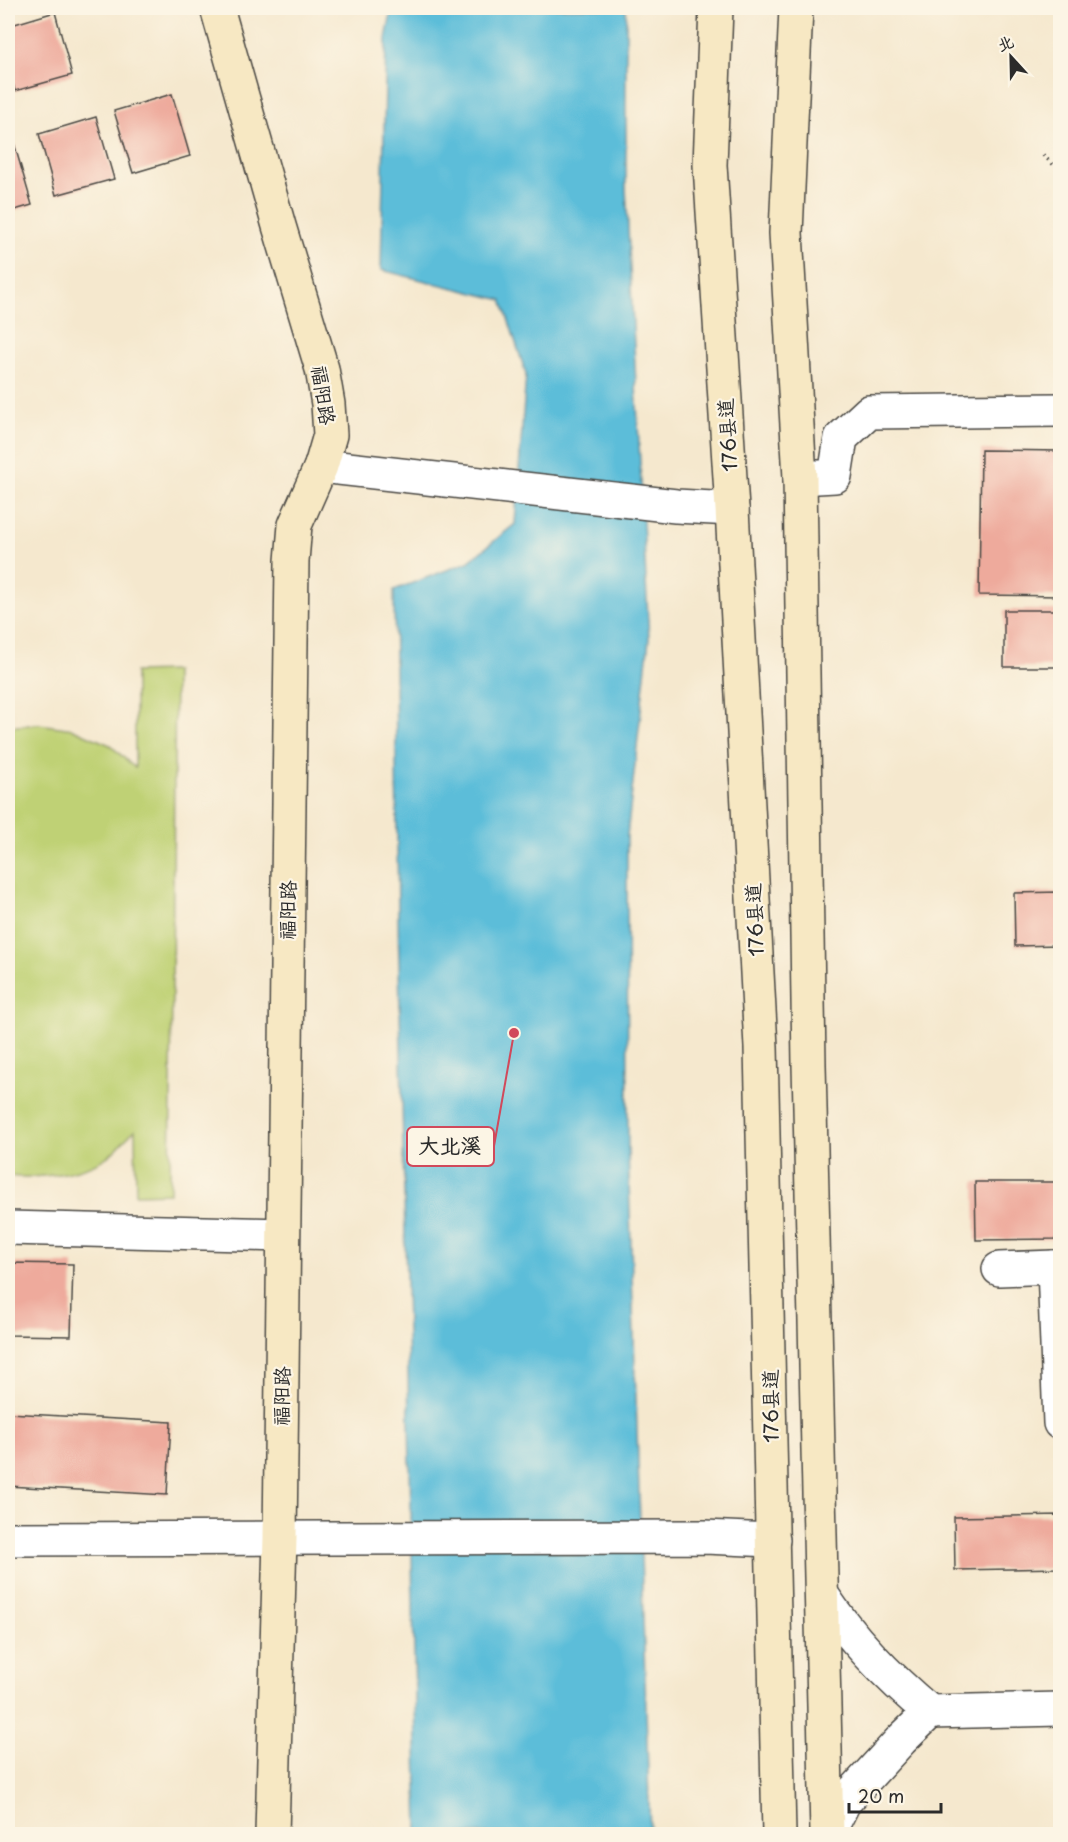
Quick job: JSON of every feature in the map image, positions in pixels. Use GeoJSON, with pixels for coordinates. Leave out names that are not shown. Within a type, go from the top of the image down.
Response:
{"type":"FeatureCollection","features":[{"type":"Feature","properties":{"kind":"main road","name":"福阳路"},"geometry":{"type":"LineString","coordinates":[[217,8],[322,369],[330,435],[321,466],[295,525],[292,561],[280,1538],[272,1834]]}},
{"type":"Feature","properties":{"kind":"main road","name":"176县道"},"geometry":{"type":"LineString","coordinates":[[716,8],[710,165],[732,509],[761,1047],[779,1834]]}},
{"type":"Feature","properties":{"kind":"main road"},"geometry":{"type":"LineString","coordinates":[[796,8],[786,233],[800,478],[809,1065],[828,1834]]}},
{"type":"Feature","properties":{"kind":"street"},"geometry":{"type":"LineString","coordinates":[[800,478],[835,476],[841,438],[870,412],[1060,410]]}},
{"type":"Feature","properties":{"kind":"street"},"geometry":{"type":"LineString","coordinates":[[321,466],[676,506],[732,509]]}},
{"type":"Feature","properties":{"kind":"street"},"geometry":{"type":"LineString","coordinates":[[8,1228],[283,1235]]}},
{"type":"Feature","properties":{"kind":"street"},"geometry":{"type":"LineString","coordinates":[[999,1269],[1057,1267],[1060,1423]]}},
{"type":"Feature","properties":{"kind":"street"},"geometry":{"type":"LineString","coordinates":[[8,1539],[705,1537],[773,1540]]}},
{"type":"Feature","properties":{"kind":"street"},"geometry":{"type":"LineString","coordinates":[[822,1595],[840,1623],[864,1649],[900,1686],[930,1712]]}},
{"type":"Feature","properties":{"kind":"street"},"geometry":{"type":"LineString","coordinates":[[828,1834],[844,1802],[930,1712],[1060,1708]]}},
{"type":"Feature","properties":{"kind":"path"},"geometry":{"type":"LineString","coordinates":[[1043,155],[1060,170]]}},
{"type":"Feature","properties":{"kind":"green space"},"geometry":{"type":"Polygon","coordinates":[[[175,671],[170,1193],[136,1194],[135,1130],[112,1153],[89,1166],[47,1176],[8,1176],[8,727],[39,724],[73,729],[110,745],[135,768],[135,672],[175,671]]]}},
{"type":"Feature","properties":{"kind":"water"},"geometry":{"type":"Polygon","coordinates":[[[392,8],[626,8],[626,188],[649,639],[627,836],[628,1150],[650,1834],[418,1834],[398,917],[394,590],[468,562],[515,524],[526,374],[502,300],[381,270],[386,39],[392,8]]]}},
{"type":"Feature","properties":{"kind":"building"},"geometry":{"type":"Polygon","coordinates":[[[55,12],[72,75],[15,91],[8,65],[8,26],[55,12]]]}},
{"type":"Feature","properties":{"kind":"building"},"geometry":{"type":"Polygon","coordinates":[[[172,94],[190,156],[133,173],[114,111],[172,94]]]}},
{"type":"Feature","properties":{"kind":"building"},"geometry":{"type":"Polygon","coordinates":[[[96,117],[114,179],[56,195],[39,134],[96,117]]]}},
{"type":"Feature","properties":{"kind":"building"},"geometry":{"type":"Polygon","coordinates":[[[14,143],[32,205],[8,212],[8,145],[14,143]]]}},
{"type":"Feature","properties":{"kind":"building"},"geometry":{"type":"Polygon","coordinates":[[[981,450],[1060,451],[1060,596],[979,595],[981,450]]]}},
{"type":"Feature","properties":{"kind":"building"},"geometry":{"type":"Polygon","coordinates":[[[1004,610],[1060,610],[1060,667],[1004,667],[1004,610]]]}},
{"type":"Feature","properties":{"kind":"building"},"geometry":{"type":"Polygon","coordinates":[[[1060,892],[1060,945],[1015,946],[1014,893],[1060,892]]]}},
{"type":"Feature","properties":{"kind":"building"},"geometry":{"type":"Polygon","coordinates":[[[975,1182],[1060,1182],[1060,1239],[976,1240],[975,1182]]]}},
{"type":"Feature","properties":{"kind":"building"},"geometry":{"type":"Polygon","coordinates":[[[8,1263],[73,1264],[71,1336],[8,1335],[8,1263]]]}},
{"type":"Feature","properties":{"kind":"building"},"geometry":{"type":"Polygon","coordinates":[[[8,1413],[171,1422],[167,1495],[8,1486],[8,1413]]]}},
{"type":"Feature","properties":{"kind":"building"},"geometry":{"type":"Polygon","coordinates":[[[1060,1515],[1060,1568],[955,1570],[954,1517],[1060,1515]]]}},
{"type":"Feature","properties":{"kind":"place","name":"大北溪"},"geometry":{"type":"Point","coordinates":[514,1033]}}]}
